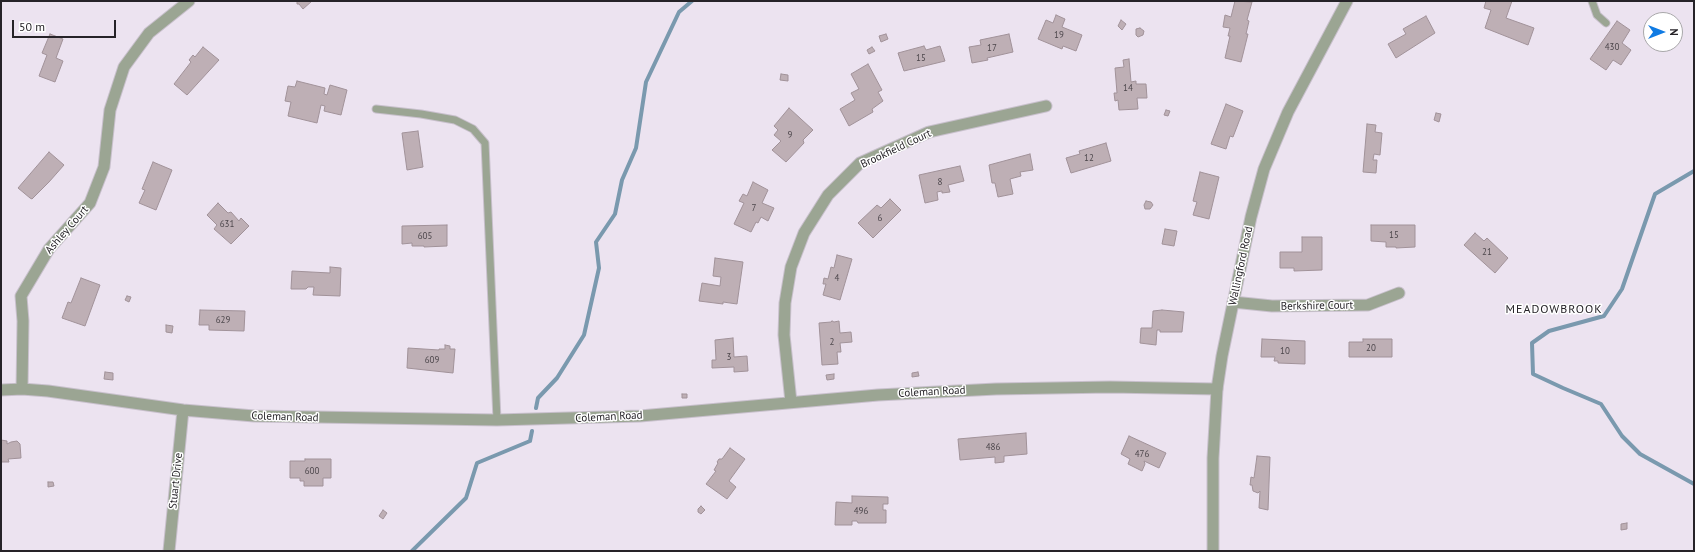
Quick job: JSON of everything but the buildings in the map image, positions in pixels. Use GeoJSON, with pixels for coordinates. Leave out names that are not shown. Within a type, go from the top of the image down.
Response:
{"type":"FeatureCollection","features":[{"type":"Feature","properties":{"kind":"street","name":"Ashley Court"},"geometry":{"type":"LineString","coordinates":[[22,389],[23,322],[21,296],[49,249],[90,203],[104,167],[110,110],[124,66],[149,33],[189,1]]}},
{"type":"Feature","properties":{"kind":"street","name":"Wallingford Road"},"geometry":{"type":"LineString","coordinates":[[1213,551],[1214,449],[1217,389],[1251,217],[1264,169],[1274,143],[1296,95],[1347,1]]}},
{"type":"Feature","properties":{"kind":"street","name":"Brookfield Court"},"geometry":{"type":"LineString","coordinates":[[791,402],[784,335],[785,304],[791,266],[804,232],[828,195],[860,163],[929,132],[1046,106]]}},
{"type":"Feature","properties":{"kind":"street","name":"Berkshire Court"},"geometry":{"type":"LineString","coordinates":[[1233,302],[1272,306],[1368,305],[1399,293]]}},
{"type":"Feature","properties":{"kind":"street","name":"Coleman Road"},"geometry":{"type":"LineString","coordinates":[[1,390],[22,389],[87,396],[183,410],[284,417],[498,420],[640,416],[907,393],[1047,387],[1217,389]]}},
{"type":"Feature","properties":{"kind":"street","name":"Stuart Drive"},"geometry":{"type":"LineString","coordinates":[[169,551],[183,410]]}},
{"type":"Feature","properties":{"kind":"lane"},"geometry":{"type":"LineString","coordinates":[[1592,1],[1597,15],[1606,23]]}},
{"type":"Feature","properties":{"kind":"lane"},"geometry":{"type":"LineString","coordinates":[[376,108],[455,120],[474,130],[485,143],[498,420]]}},
{"type":"Feature","properties":{"kind":"waterway"},"geometry":{"type":"LineString","coordinates":[[536,408],[538,398],[557,378],[584,335],[599,268],[596,242],[615,214],[622,180],[636,148],[646,82],[679,12],[692,1]]}},
{"type":"Feature","properties":{"kind":"waterway"},"geometry":{"type":"LineString","coordinates":[[1694,171],[1655,194],[1622,289],[1604,316],[1549,331],[1532,343],[1533,374],[1601,404],[1622,436],[1640,454],[1694,484]]}},
{"type":"Feature","properties":{"kind":"waterway"},"geometry":{"type":"LineString","coordinates":[[412,551],[466,498],[477,463],[530,441],[532,431]]}},
{"type":"Feature","properties":{"kind":"district","name":"MEADOWBROOK"},"geometry":{"type":"Point","coordinates":[1554,310]}}]}
